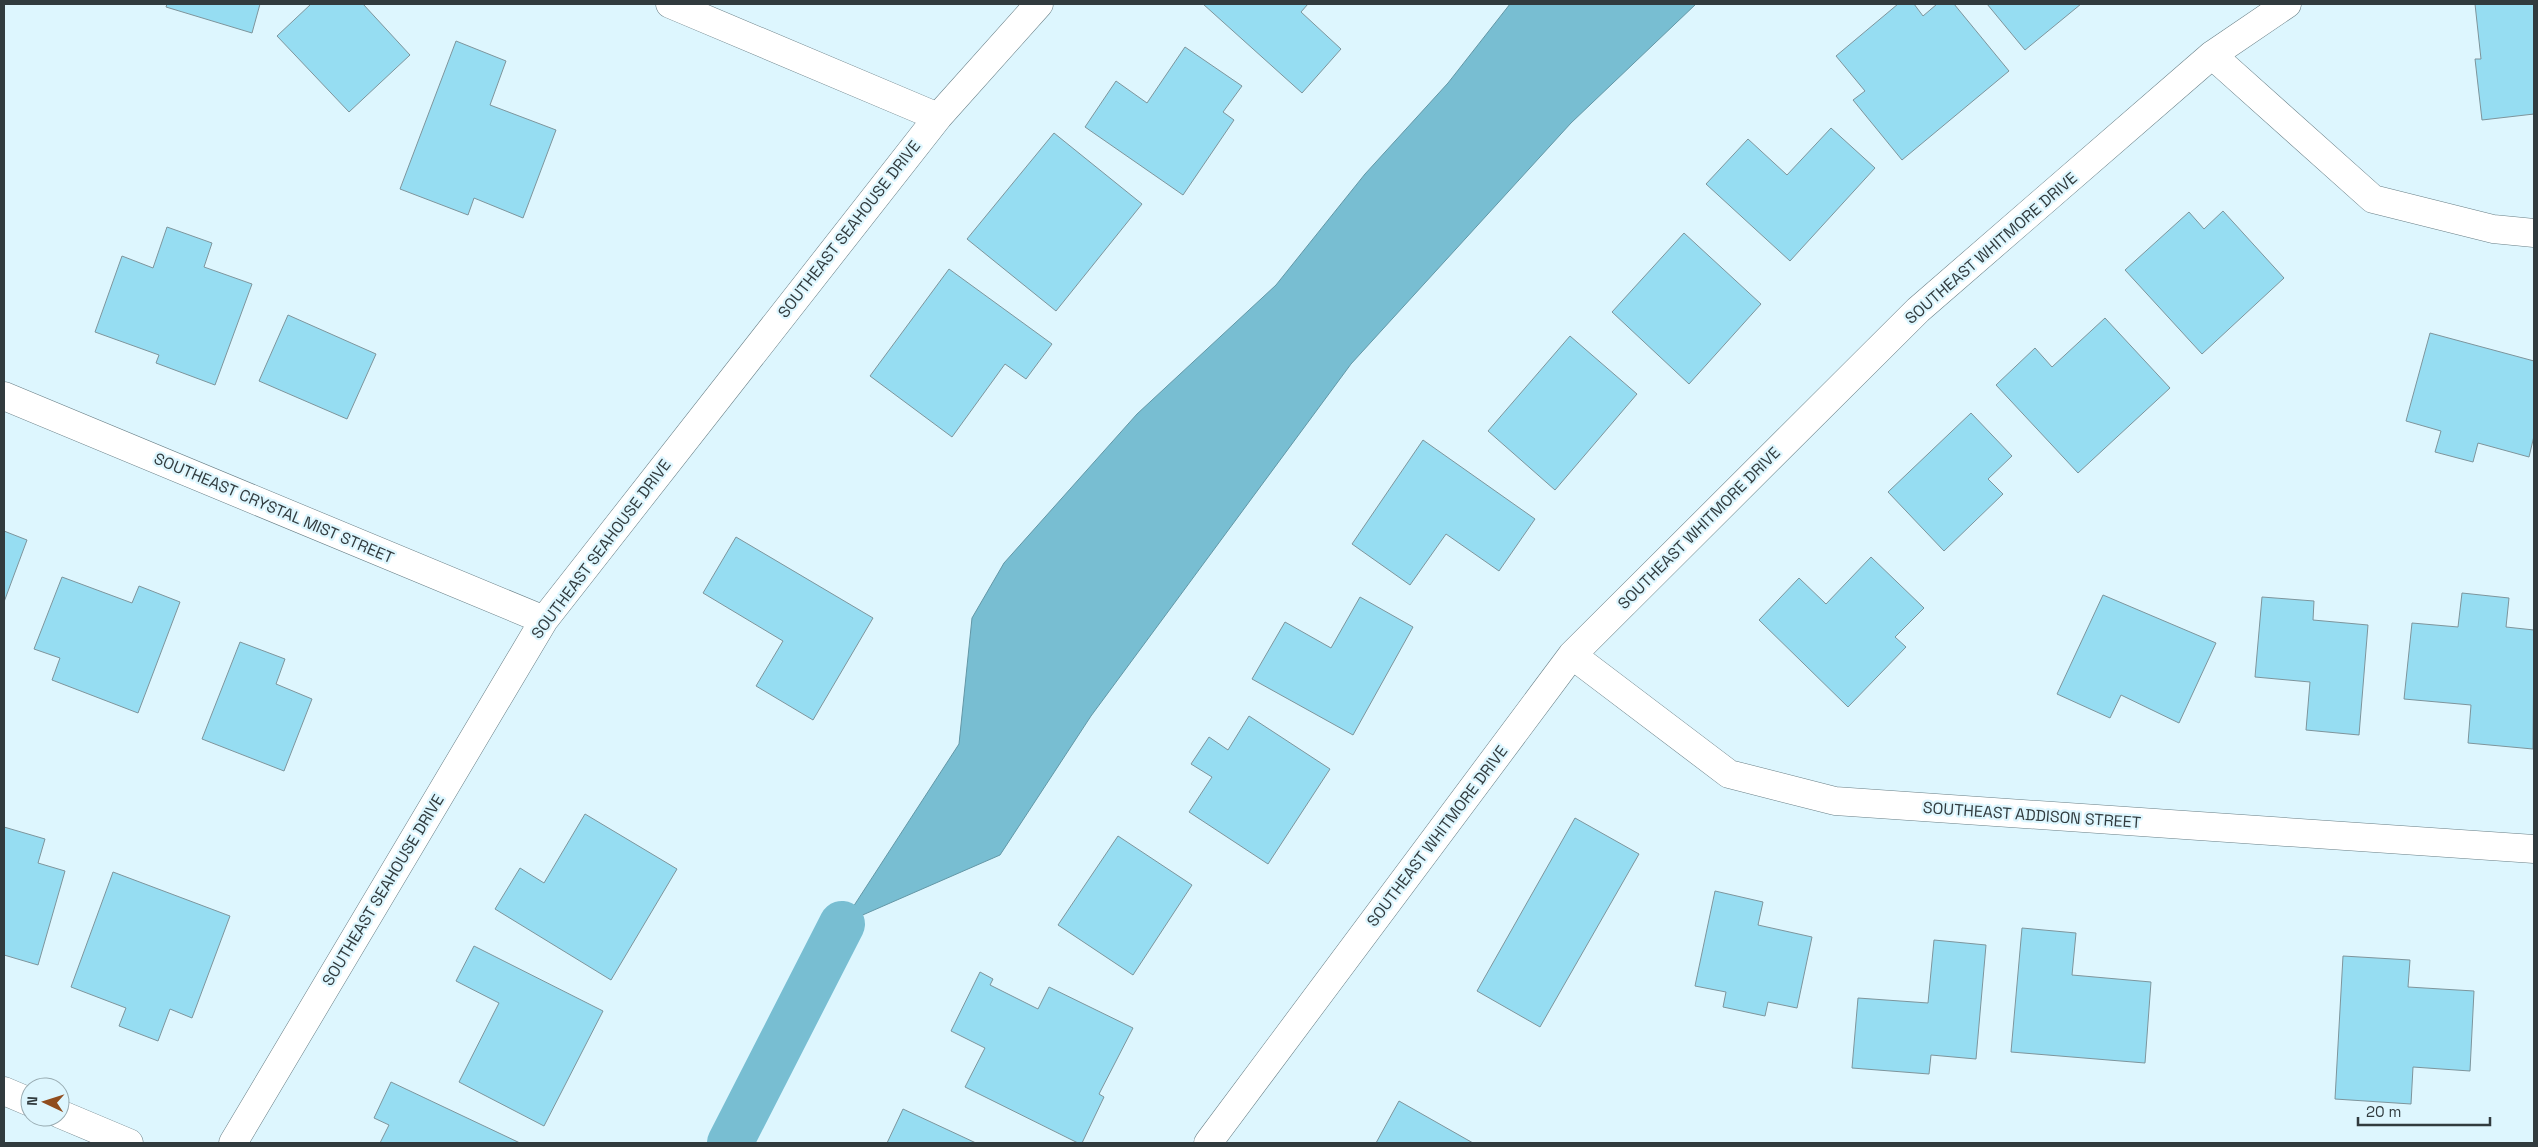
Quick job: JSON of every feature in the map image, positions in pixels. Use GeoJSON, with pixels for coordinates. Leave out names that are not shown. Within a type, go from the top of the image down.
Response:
{"type":"FeatureCollection","features":[{"type":"Feature","properties":{"kind":"street"},"geometry":{"type":"LineString","coordinates":[[670,4],[938,117]]}},
{"type":"Feature","properties":{"kind":"street","name":"SOUTHEAST SEAHOUSE DRIVE"},"geometry":{"type":"LineString","coordinates":[[233,1143],[544,620],[938,117],[1039,4]]}},
{"type":"Feature","properties":{"kind":"street","name":"SOUTHEAST WHITMORE DRIVE"},"geometry":{"type":"LineString","coordinates":[[1208,1143],[1572,655],[1918,310],[2212,55],[2287,4]]}},
{"type":"Feature","properties":{"kind":"street"},"geometry":{"type":"LineString","coordinates":[[2212,55],[2372,199],[2493,230],[2534,233]]}},
{"type":"Feature","properties":{"kind":"street","name":"SOUTHEAST CRYSTAL MIST STREET"},"geometry":{"type":"LineString","coordinates":[[4,396],[544,620]]}},
{"type":"Feature","properties":{"kind":"street","name":"SOUTHEAST ADDISON STREET"},"geometry":{"type":"LineString","coordinates":[[1572,655],[1729,774],[1835,801],[2534,849]]}},
{"type":"Feature","properties":{"kind":"street"},"geometry":{"type":"LineString","coordinates":[[4,1090],[20,1097]]}},
{"type":"Feature","properties":{"kind":"street"},"geometry":{"type":"LineString","coordinates":[[70,1118],[130,1143]]}},
{"type":"Feature","properties":{"kind":"water"},"geometry":{"type":"Polygon","coordinates":[[[1510,4],[1696,4],[1571,123],[1351,364],[1091,716],[1000,855],[842,924],[959,744],[972,618],[1004,563],[1137,414],[1276,285],[1365,174],[1448,83],[1510,4]]]}},
{"type":"Feature","properties":{"kind":"building"},"geometry":{"type":"Polygon","coordinates":[[[167,4],[260,4],[252,33],[166,7],[167,4]]]}},
{"type":"Feature","properties":{"kind":"building"},"geometry":{"type":"Polygon","coordinates":[[[311,4],[363,4],[410,55],[349,112],[277,36],[311,4]]]}},
{"type":"Feature","properties":{"kind":"building"},"geometry":{"type":"Polygon","coordinates":[[[1203,4],[1308,4],[1301,12],[1341,49],[1302,93],[1203,4]]]}},
{"type":"Feature","properties":{"kind":"building"},"geometry":{"type":"Polygon","coordinates":[[[1898,4],[1914,4],[1923,16],[1937,4],[1954,4],[2009,71],[1902,160],[1853,100],[1865,91],[1836,56],[1898,4]]]}},
{"type":"Feature","properties":{"kind":"building"},"geometry":{"type":"Polygon","coordinates":[[[1987,4],[2081,4],[2025,50],[1987,4]]]}},
{"type":"Feature","properties":{"kind":"building"},"geometry":{"type":"Polygon","coordinates":[[[2475,4],[2534,4],[2534,114],[2482,120],[2475,59],[2481,59],[2475,4]]]}},
{"type":"Feature","properties":{"kind":"building"},"geometry":{"type":"Polygon","coordinates":[[[456,41],[506,61],[490,105],[556,130],[523,218],[474,198],[468,215],[400,189],[456,41]]]}},
{"type":"Feature","properties":{"kind":"building"},"geometry":{"type":"Polygon","coordinates":[[[1185,47],[1242,86],[1223,112],[1234,120],[1183,195],[1085,127],[1116,81],[1147,103],[1185,47]]]}},
{"type":"Feature","properties":{"kind":"building"},"geometry":{"type":"Polygon","coordinates":[[[1831,128],[1875,168],[1790,261],[1706,184],[1748,139],[1787,175],[1831,128]]]}},
{"type":"Feature","properties":{"kind":"building"},"geometry":{"type":"Polygon","coordinates":[[[1054,133],[1142,204],[1056,311],[967,239],[1054,133]]]}},
{"type":"Feature","properties":{"kind":"building"},"geometry":{"type":"Polygon","coordinates":[[[2223,211],[2284,278],[2202,354],[2125,270],[2189,212],[2204,229],[2223,211]]]}},
{"type":"Feature","properties":{"kind":"building"},"geometry":{"type":"Polygon","coordinates":[[[167,227],[212,243],[204,267],[252,284],[215,385],[156,363],[159,355],[95,332],[122,256],[153,268],[167,227]]]}},
{"type":"Feature","properties":{"kind":"building"},"geometry":{"type":"Polygon","coordinates":[[[1684,233],[1761,304],[1689,384],[1612,312],[1684,233]]]}},
{"type":"Feature","properties":{"kind":"building"},"geometry":{"type":"Polygon","coordinates":[[[949,269],[1052,344],[1026,379],[1005,364],[952,437],[870,376],[949,269]]]}},
{"type":"Feature","properties":{"kind":"building"},"geometry":{"type":"Polygon","coordinates":[[[288,315],[376,354],[347,419],[259,381],[288,315]]]}},
{"type":"Feature","properties":{"kind":"building"},"geometry":{"type":"Polygon","coordinates":[[[2105,318],[2170,388],[2078,473],[1996,385],[2035,348],[2052,367],[2105,318]]]}},
{"type":"Feature","properties":{"kind":"building"},"geometry":{"type":"Polygon","coordinates":[[[2430,333],[2534,361],[2534,436],[2529,457],[2478,443],[2473,462],[2435,452],[2441,431],[2406,421],[2430,333]]]}},
{"type":"Feature","properties":{"kind":"building"},"geometry":{"type":"Polygon","coordinates":[[[1570,336],[1637,394],[1555,490],[1488,431],[1570,336]]]}},
{"type":"Feature","properties":{"kind":"building"},"geometry":{"type":"Polygon","coordinates":[[[1971,413],[2012,456],[1988,479],[2003,494],[1944,551],[1888,492],[1971,413]]]}},
{"type":"Feature","properties":{"kind":"building"},"geometry":{"type":"Polygon","coordinates":[[[1423,440],[1535,519],[1499,571],[1446,534],[1410,585],[1352,544],[1423,440]]]}},
{"type":"Feature","properties":{"kind":"building"},"geometry":{"type":"Polygon","coordinates":[[[4,531],[27,540],[4,602],[4,531]]]}},
{"type":"Feature","properties":{"kind":"building"},"geometry":{"type":"Polygon","coordinates":[[[736,537],[873,618],[813,720],[756,686],[783,641],[703,593],[736,537]]]}},
{"type":"Feature","properties":{"kind":"building"},"geometry":{"type":"Polygon","coordinates":[[[1871,557],[1924,608],[1895,637],[1906,647],[1848,707],[1759,620],[1799,578],[1826,604],[1871,557]]]}},
{"type":"Feature","properties":{"kind":"building"},"geometry":{"type":"Polygon","coordinates":[[[62,577],[132,603],[139,586],[180,602],[138,713],[52,680],[60,658],[34,649],[62,577]]]}},
{"type":"Feature","properties":{"kind":"building"},"geometry":{"type":"Polygon","coordinates":[[[2462,593],[2509,598],[2506,627],[2534,630],[2533,749],[2468,743],[2471,705],[2404,699],[2412,623],[2458,627],[2462,593]]]}},
{"type":"Feature","properties":{"kind":"building"},"geometry":{"type":"Polygon","coordinates":[[[2103,595],[2216,643],[2179,723],[2121,695],[2110,718],[2057,694],[2103,595]]]}},
{"type":"Feature","properties":{"kind":"building"},"geometry":{"type":"Polygon","coordinates":[[[1360,597],[1413,627],[1353,735],[1252,679],[1285,622],[1331,648],[1360,597]]]}},
{"type":"Feature","properties":{"kind":"building"},"geometry":{"type":"Polygon","coordinates":[[[2262,597],[2314,601],[2313,620],[2368,625],[2359,735],[2306,730],[2310,682],[2255,677],[2262,597]]]}},
{"type":"Feature","properties":{"kind":"building"},"geometry":{"type":"Polygon","coordinates":[[[240,642],[285,659],[276,684],[312,699],[284,771],[202,739],[240,642]]]}},
{"type":"Feature","properties":{"kind":"building"},"geometry":{"type":"Polygon","coordinates":[[[1249,716],[1330,769],[1268,864],[1189,812],[1212,777],[1191,764],[1209,737],[1228,750],[1249,716]]]}},
{"type":"Feature","properties":{"kind":"building"},"geometry":{"type":"Polygon","coordinates":[[[585,814],[677,869],[611,980],[495,909],[520,868],[544,883],[585,814]]]}},
{"type":"Feature","properties":{"kind":"building"},"geometry":{"type":"Polygon","coordinates":[[[1575,818],[1639,854],[1540,1027],[1477,991],[1575,818]]]}},
{"type":"Feature","properties":{"kind":"building"},"geometry":{"type":"Polygon","coordinates":[[[4,827],[45,839],[38,863],[65,871],[38,965],[4,955],[4,827]]]}},
{"type":"Feature","properties":{"kind":"building"},"geometry":{"type":"Polygon","coordinates":[[[1118,836],[1192,885],[1133,975],[1058,925],[1118,836]]]}},
{"type":"Feature","properties":{"kind":"building"},"geometry":{"type":"Polygon","coordinates":[[[113,872],[230,916],[192,1018],[170,1009],[158,1041],[119,1026],[126,1008],[71,987],[113,872]]]}},
{"type":"Feature","properties":{"kind":"building"},"geometry":{"type":"Polygon","coordinates":[[[1715,891],[1763,902],[1758,925],[1812,937],[1797,1008],[1768,1002],[1765,1016],[1723,1007],[1726,992],[1695,986],[1715,891]]]}},
{"type":"Feature","properties":{"kind":"building"},"geometry":{"type":"Polygon","coordinates":[[[2022,928],[2076,933],[2072,975],[2151,982],[2145,1063],[2011,1052],[2022,928]]]}},
{"type":"Feature","properties":{"kind":"building"},"geometry":{"type":"Polygon","coordinates":[[[1934,940],[1986,945],[1976,1059],[1931,1055],[1929,1074],[1852,1068],[1858,998],[1928,1003],[1934,940]]]}},
{"type":"Feature","properties":{"kind":"building"},"geometry":{"type":"Polygon","coordinates":[[[474,946],[603,1011],[544,1126],[459,1082],[499,1003],[456,981],[474,946]]]}},
{"type":"Feature","properties":{"kind":"building"},"geometry":{"type":"Polygon","coordinates":[[[2343,956],[2410,960],[2408,987],[2474,991],[2470,1071],[2413,1067],[2411,1104],[2335,1099],[2343,956]]]}},
{"type":"Feature","properties":{"kind":"building"},"geometry":{"type":"Polygon","coordinates":[[[980,972],[993,979],[990,985],[1038,1009],[1049,987],[1133,1028],[1099,1094],[1104,1097],[1082,1143],[1078,1143],[965,1087],[985,1048],[951,1031],[980,972]]]}},
{"type":"Feature","properties":{"kind":"building"},"geometry":{"type":"Polygon","coordinates":[[[391,1082],[520,1143],[380,1143],[389,1125],[374,1118],[391,1082]]]}},
{"type":"Feature","properties":{"kind":"building"},"geometry":{"type":"Polygon","coordinates":[[[1399,1101],[1473,1143],[1376,1143],[1399,1101]]]}},
{"type":"Feature","properties":{"kind":"building"},"geometry":{"type":"Polygon","coordinates":[[[903,1109],[976,1143],[887,1143],[903,1109]]]}},
{"type":"Feature","properties":{"kind":"waterway"},"geometry":{"type":"LineString","coordinates":[[730,1143],[842,924]]}}]}
